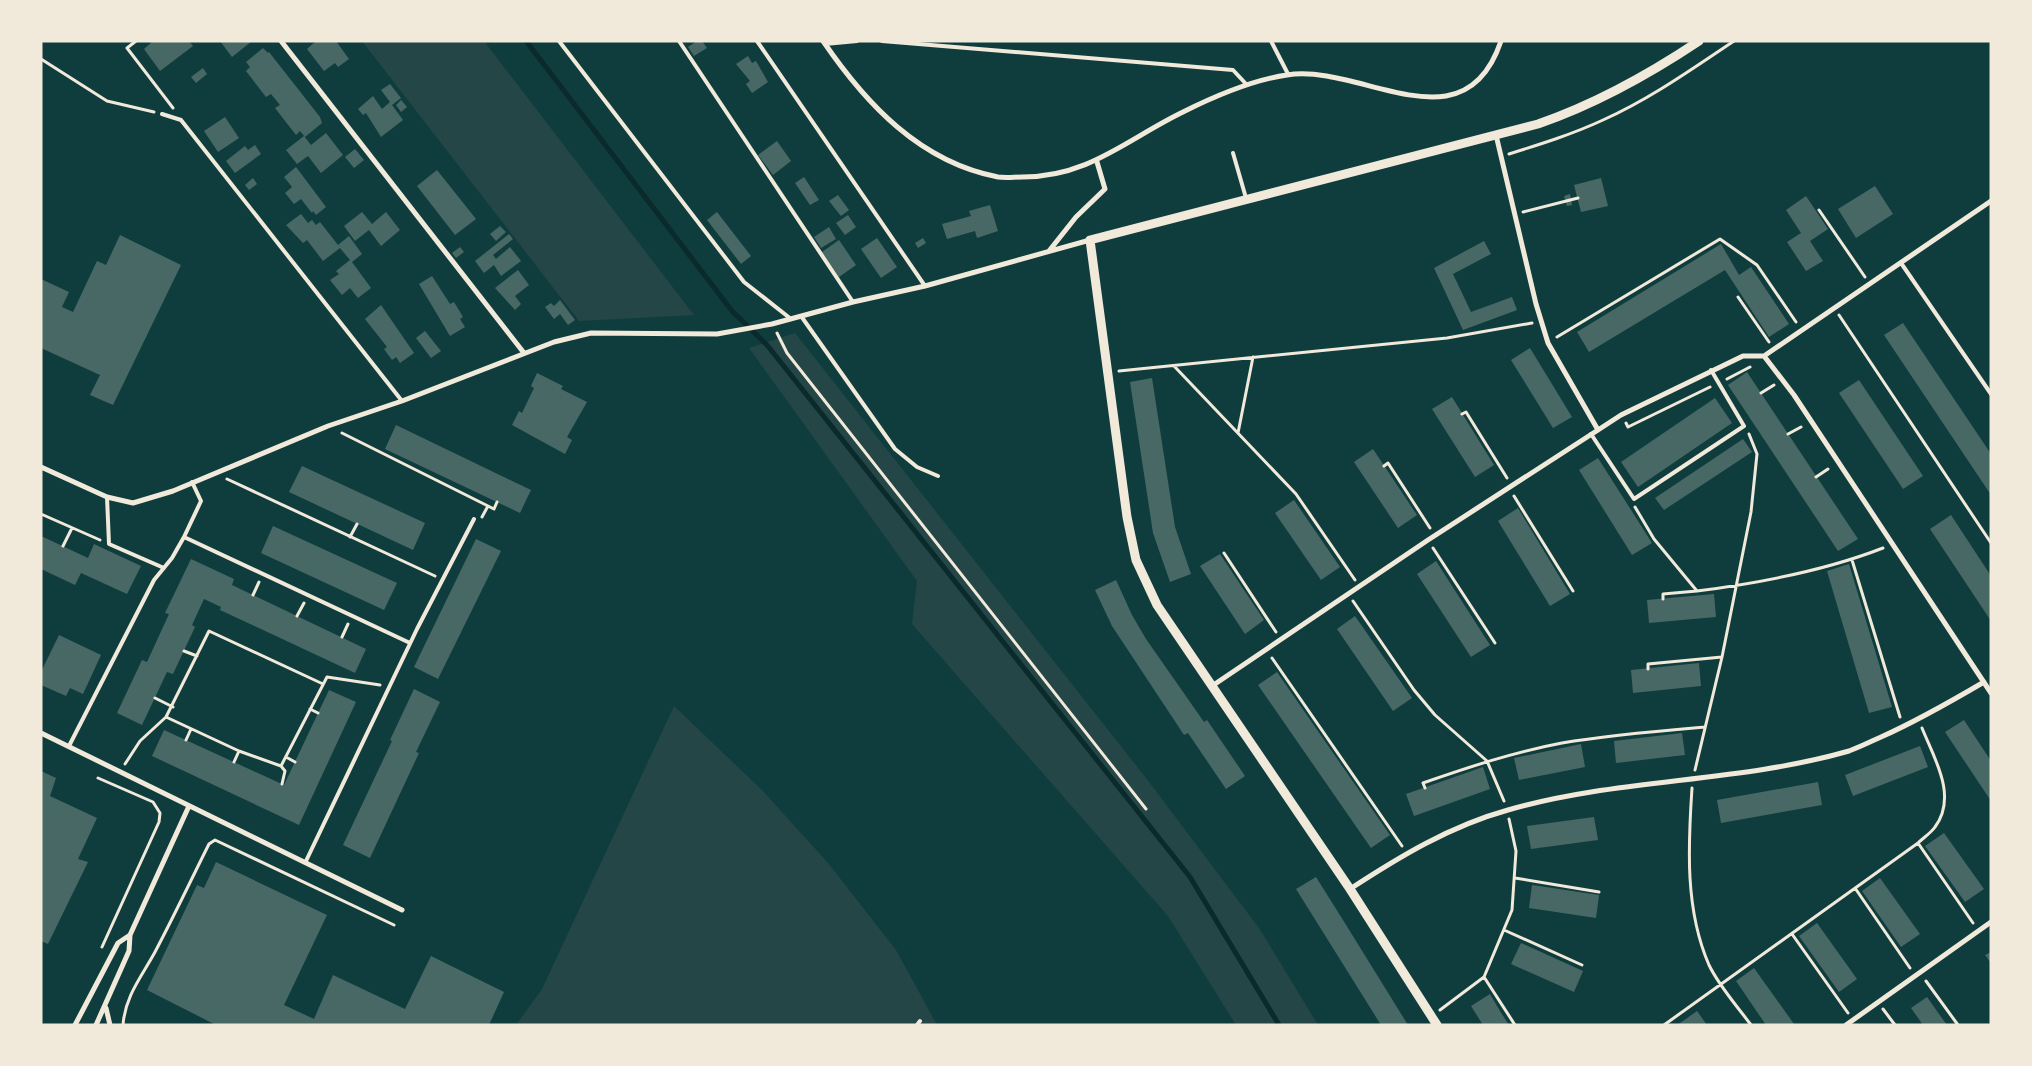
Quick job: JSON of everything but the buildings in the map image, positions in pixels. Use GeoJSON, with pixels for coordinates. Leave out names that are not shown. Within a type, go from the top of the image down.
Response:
{"type":"FeatureCollection","features":[{"type":"Feature","properties":{"kind":"street"},"geometry":{"type":"LineString","coordinates":[[281,41],[524,353]]}},
{"type":"Feature","properties":{"kind":"street"},"geometry":{"type":"LineString","coordinates":[[825,43],[871,105],[892,125],[918,143],[956,164],[999,177],[1045,177],[1097,162],[1183,112],[1247,85],[1288,74],[1312,75],[1361,83],[1411,96],[1441,99],[1462,92],[1480,78],[1493,61],[1501,41]]}},
{"type":"Feature","properties":{"kind":"street"},"geometry":{"type":"LineString","coordinates":[[41,467],[107,497],[133,503],[192,482],[328,426],[402,401],[524,353],[591,333],[717,334],[772,324],[852,302],[925,286],[1090,240],[1538,124],[1590,105],[1699,41]]}},
{"type":"Feature","properties":{"kind":"street"},"geometry":{"type":"LineString","coordinates":[[1496,135],[1548,343],[1598,430]]}},
{"type":"Feature","properties":{"kind":"street"},"geometry":{"type":"LineString","coordinates":[[1049,251],[1076,217],[1105,189],[1097,162]]}},
{"type":"Feature","properties":{"kind":"street"},"geometry":{"type":"LineString","coordinates":[[1212,686],[1435,535],[1621,415],[1742,356],[1764,356],[1991,201]]}},
{"type":"Feature","properties":{"kind":"street"},"geometry":{"type":"LineString","coordinates":[[1090,240],[1106,373],[1127,517],[1136,560],[1157,606],[1350,889],[1437,1025]]}},
{"type":"Feature","properties":{"kind":"street"},"geometry":{"type":"LineString","coordinates":[[1764,356],[1794,395],[1991,693]]}},
{"type":"Feature","properties":{"kind":"street"},"geometry":{"type":"LineString","coordinates":[[1350,889],[1406,852],[1456,829],[1507,810],[1571,796],[1781,765],[1850,750],[1919,720],[1984,682]]}},
{"type":"Feature","properties":{"kind":"street"},"geometry":{"type":"LineString","coordinates":[[41,733],[306,861],[402,910]]}},
{"type":"Feature","properties":{"kind":"street"},"geometry":{"type":"LineString","coordinates":[[96,1025],[106,1007],[129,951],[130,935],[189,806]]}},
{"type":"Feature","properties":{"kind":"street"},"geometry":{"type":"LineString","coordinates":[[1846,1025],[1991,922]]}},
{"type":"Feature","properties":{"kind":"street"},"geometry":{"type":"LineString","coordinates":[[75,1025],[118,943],[130,935]]}},
{"type":"Feature","properties":{"kind":"street"},"geometry":{"type":"LineString","coordinates":[[106,1007],[110,1025]]}},
{"type":"Feature","properties":{"kind":"lane"},"geometry":{"type":"LineString","coordinates":[[559,41],[744,282],[791,319]]}},
{"type":"Feature","properties":{"kind":"lane"},"geometry":{"type":"LineString","coordinates":[[679,41],[852,302]]}},
{"type":"Feature","properties":{"kind":"lane"},"geometry":{"type":"LineString","coordinates":[[757,41],[925,286]]}},
{"type":"Feature","properties":{"kind":"lane"},"geometry":{"type":"LineString","coordinates":[[825,43],[857,41]]}},
{"type":"Feature","properties":{"kind":"lane"},"geometry":{"type":"LineString","coordinates":[[882,41],[1233,70],[1247,85]]}},
{"type":"Feature","properties":{"kind":"lane"},"geometry":{"type":"LineString","coordinates":[[1271,41],[1288,74]]}},
{"type":"Feature","properties":{"kind":"lane"},"geometry":{"type":"LineString","coordinates":[[162,114],[181,120],[402,401]]}},
{"type":"Feature","properties":{"kind":"lane"},"geometry":{"type":"LineString","coordinates":[[1233,153],[1247,200]]}},
{"type":"Feature","properties":{"kind":"lane"},"geometry":{"type":"LineString","coordinates":[[1901,262],[1991,394]]}},
{"type":"Feature","properties":{"kind":"lane"},"geometry":{"type":"LineString","coordinates":[[801,316],[895,449],[917,467],[938,476]]}},
{"type":"Feature","properties":{"kind":"lane"},"geometry":{"type":"LineString","coordinates":[[1591,434],[1634,499],[1744,426],[1710,370]]}},
{"type":"Feature","properties":{"kind":"lane"},"geometry":{"type":"LineString","coordinates":[[69,746],[154,580],[184,537],[201,501],[192,482]]}},
{"type":"Feature","properties":{"kind":"lane"},"geometry":{"type":"LineString","coordinates":[[107,497],[109,544],[164,568]]}},
{"type":"Feature","properties":{"kind":"lane"},"geometry":{"type":"LineString","coordinates":[[306,861],[410,643],[474,519]]}},
{"type":"Feature","properties":{"kind":"lane"},"geometry":{"type":"LineString","coordinates":[[184,537],[410,643]]}},
{"type":"Feature","properties":{"kind":"path"},"geometry":{"type":"LineString","coordinates":[[136,41],[127,48],[181,120]]}},
{"type":"Feature","properties":{"kind":"path"},"geometry":{"type":"LineString","coordinates":[[1502,157],[1604,120],[1645,99],[1734,41]]}},
{"type":"Feature","properties":{"kind":"path"},"geometry":{"type":"LineString","coordinates":[[41,59],[107,102],[162,114]]}},
{"type":"Feature","properties":{"kind":"path"},"geometry":{"type":"LineString","coordinates":[[1515,214],[1578,198]]}},
{"type":"Feature","properties":{"kind":"path"},"geometry":{"type":"LineString","coordinates":[[1819,210],[1869,284]]}},
{"type":"Feature","properties":{"kind":"path"},"geometry":{"type":"LineString","coordinates":[[1548,343],[1720,239],[1757,265],[1802,330]]}},
{"type":"Feature","properties":{"kind":"path"},"geometry":{"type":"LineString","coordinates":[[1738,297],[1774,350]]}},
{"type":"Feature","properties":{"kind":"path"},"geometry":{"type":"LineString","coordinates":[[1835,308],[1991,543]]}},
{"type":"Feature","properties":{"kind":"path"},"geometry":{"type":"LineString","coordinates":[[1106,373],[1447,338],[1541,321]]}},
{"type":"Feature","properties":{"kind":"path"},"geometry":{"type":"LineString","coordinates":[[772,324],[787,353],[1146,809]]}},
{"type":"Feature","properties":{"kind":"path"},"geometry":{"type":"LineString","coordinates":[[1238,433],[1253,358]]}},
{"type":"Feature","properties":{"kind":"path"},"geometry":{"type":"LineString","coordinates":[[1173,365],[1296,494],[1359,586]]}},
{"type":"Feature","properties":{"kind":"path"},"geometry":{"type":"LineString","coordinates":[[1621,415],[1628,428],[1750,366],[1757,367]]}},
{"type":"Feature","properties":{"kind":"path"},"geometry":{"type":"LineString","coordinates":[[1769,379],[1779,394]]}},
{"type":"Feature","properties":{"kind":"path"},"geometry":{"type":"LineString","coordinates":[[1761,394],[1774,385]]}},
{"type":"Feature","properties":{"kind":"path"},"geometry":{"type":"LineString","coordinates":[[1462,414],[1466,412],[1510,486],[1539,540],[1573,591]]}},
{"type":"Feature","properties":{"kind":"path"},"geometry":{"type":"LineString","coordinates":[[1795,418],[1805,434]]}},
{"type":"Feature","properties":{"kind":"path"},"geometry":{"type":"LineString","coordinates":[[328,426],[494,509],[497,502]]}},
{"type":"Feature","properties":{"kind":"path"},"geometry":{"type":"LineString","coordinates":[[1744,426],[1754,442],[1757,454],[1751,512],[1722,657],[1693,778],[1688,843],[1694,918],[1710,966],[1750,1025]]}},
{"type":"Feature","properties":{"kind":"path"},"geometry":{"type":"LineString","coordinates":[[1788,434],[1801,427]]}},
{"type":"Feature","properties":{"kind":"path"},"geometry":{"type":"LineString","coordinates":[[406,465],[408,459]]}},
{"type":"Feature","properties":{"kind":"path"},"geometry":{"type":"LineString","coordinates":[[1824,462],[1834,477]]}},
{"type":"Feature","properties":{"kind":"path"},"geometry":{"type":"LineString","coordinates":[[1384,466],[1388,463],[1435,535]]}},
{"type":"Feature","properties":{"kind":"path"},"geometry":{"type":"LineString","coordinates":[[1816,476],[1828,469]]}},
{"type":"Feature","properties":{"kind":"path"},"geometry":{"type":"LineString","coordinates":[[214,473],[442,579]]}},
{"type":"Feature","properties":{"kind":"path"},"geometry":{"type":"LineString","coordinates":[[450,487],[452,481]]}},
{"type":"Feature","properties":{"kind":"path"},"geometry":{"type":"LineString","coordinates":[[1634,499],[1635,508],[1647,530],[1697,591]]}},
{"type":"Feature","properties":{"kind":"path"},"geometry":{"type":"LineString","coordinates":[[474,519],[482,518],[488,506]]}},
{"type":"Feature","properties":{"kind":"path"},"geometry":{"type":"LineString","coordinates":[[41,514],[109,544]]}},
{"type":"Feature","properties":{"kind":"path"},"geometry":{"type":"LineString","coordinates":[[350,537],[357,524]]}},
{"type":"Feature","properties":{"kind":"path"},"geometry":{"type":"LineString","coordinates":[[63,546],[72,528]]}},
{"type":"Feature","properties":{"kind":"path"},"geometry":{"type":"LineString","coordinates":[[1428,540],[1495,643]]}},
{"type":"Feature","properties":{"kind":"path"},"geometry":{"type":"LineString","coordinates":[[1876,540],[1888,556]]}},
{"type":"Feature","properties":{"kind":"path"},"geometry":{"type":"LineString","coordinates":[[1663,598],[1663,594],[1737,586],[1852,560],[1892,544]]}},
{"type":"Feature","properties":{"kind":"path"},"geometry":{"type":"LineString","coordinates":[[1224,553],[1281,639]]}},
{"type":"Feature","properties":{"kind":"path"},"geometry":{"type":"LineString","coordinates":[[1852,560],[1903,727]]}},
{"type":"Feature","properties":{"kind":"path"},"geometry":{"type":"LineString","coordinates":[[1348,593],[1414,690],[1435,715],[1487,761],[1507,810],[1516,851],[1512,910],[1484,977],[1431,1016]]}},
{"type":"Feature","properties":{"kind":"path"},"geometry":{"type":"LineString","coordinates":[[342,637],[352,616]]}},
{"type":"Feature","properties":{"kind":"path"},"geometry":{"type":"LineString","coordinates":[[119,772],[140,741],[166,717],[173,707],[209,631],[323,684]]}},
{"type":"Feature","properties":{"kind":"path"},"geometry":{"type":"LineString","coordinates":[[1266,650],[1406,852]]}},
{"type":"Feature","properties":{"kind":"path"},"geometry":{"type":"LineString","coordinates":[[184,651],[197,656]]}},
{"type":"Feature","properties":{"kind":"path"},"geometry":{"type":"LineString","coordinates":[[1648,669],[1648,664],[1722,657]]}},
{"type":"Feature","properties":{"kind":"path"},"geometry":{"type":"LineString","coordinates":[[281,766],[328,676],[390,686]]}},
{"type":"Feature","properties":{"kind":"path"},"geometry":{"type":"LineString","coordinates":[[155,698],[173,707]]}},
{"type":"Feature","properties":{"kind":"path"},"geometry":{"type":"LineString","coordinates":[[310,710],[318,713]]}},
{"type":"Feature","properties":{"kind":"path"},"geometry":{"type":"LineString","coordinates":[[166,717],[239,751],[281,766],[285,771],[282,784]]}},
{"type":"Feature","properties":{"kind":"path"},"geometry":{"type":"LineString","coordinates":[[1664,1025],[1918,843],[1936,827],[1944,802],[1944,780],[1919,720]]}},
{"type":"Feature","properties":{"kind":"path"},"geometry":{"type":"LineString","coordinates":[[1425,788],[1423,783],[1487,761],[1563,743],[1706,727]]}},
{"type":"Feature","properties":{"kind":"path"},"geometry":{"type":"LineString","coordinates":[[186,740],[191,729]]}},
{"type":"Feature","properties":{"kind":"path"},"geometry":{"type":"LineString","coordinates":[[234,762],[239,751]]}},
{"type":"Feature","properties":{"kind":"path"},"geometry":{"type":"LineString","coordinates":[[286,757],[295,762]]}},
{"type":"Feature","properties":{"kind":"path"},"geometry":{"type":"LineString","coordinates":[[98,778],[153,802],[160,813],[159,822],[99,954]]}},
{"type":"Feature","properties":{"kind":"path"},"geometry":{"type":"LineString","coordinates":[[123,1025],[127,1001],[154,953],[209,844],[215,840],[394,925]]}},
{"type":"Feature","properties":{"kind":"path"},"geometry":{"type":"LineString","coordinates":[[1918,843],[1979,931]]}},
{"type":"Feature","properties":{"kind":"path"},"geometry":{"type":"LineString","coordinates":[[1514,878],[1599,892]]}},
{"type":"Feature","properties":{"kind":"path"},"geometry":{"type":"LineString","coordinates":[[1855,888],[1958,1025]]}},
{"type":"Feature","properties":{"kind":"path"},"geometry":{"type":"LineString","coordinates":[[1504,930],[1582,965]]}},
{"type":"Feature","properties":{"kind":"path"},"geometry":{"type":"LineString","coordinates":[[1792,934],[1853,1020]]}},
{"type":"Feature","properties":{"kind":"path"},"geometry":{"type":"LineString","coordinates":[[1484,977],[1515,1025]]}},
{"type":"Feature","properties":{"kind":"path"},"geometry":{"type":"LineString","coordinates":[[1878,1002],[1895,1025]]}},
{"type":"Feature","properties":{"kind":"shaded area"},"geometry":{"type":"Polygon","coordinates":[[[362,41],[484,41],[694,315],[579,321],[362,41]]]}},
{"type":"Feature","properties":{"kind":"shaded area"},"geometry":{"type":"Polygon","coordinates":[[[795,333],[1146,778],[1259,928],[1318,1025],[1236,1025],[1168,916],[912,624],[917,581],[749,348],[795,333]]]}},
{"type":"Feature","properties":{"kind":"shaded area"},"geometry":{"type":"Polygon","coordinates":[[[674,706],[763,791],[828,863],[896,950],[937,1025],[516,1025],[542,989],[674,706]]]}},
{"type":"Feature","properties":{"kind":"waterway"},"geometry":{"type":"LineString","coordinates":[[526,41],[732,311],[767,345],[1190,877],[1279,1025]]}}]}
